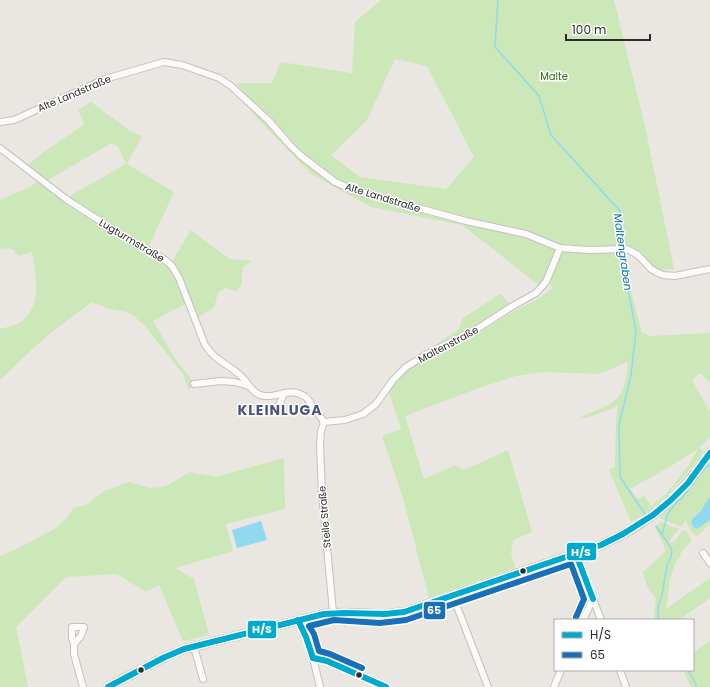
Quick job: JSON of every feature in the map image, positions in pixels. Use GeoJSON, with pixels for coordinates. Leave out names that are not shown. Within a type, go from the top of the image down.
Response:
{"type":"FeatureCollection","features":[{"type":"Feature","properties":{"kind":"main road"},"geometry":{"type":"LineString","coordinates":[[108,687],[176,652],[333,612],[392,614],[404,612],[613,540],[626,534],[652,516],[679,492],[710,453]]}},
{"type":"Feature","properties":{"kind":"street","name":"Alte Landstraße"},"geometry":{"type":"LineString","coordinates":[[0,122],[14,120],[105,79],[164,62],[173,63],[219,78],[231,86],[269,121],[300,155],[340,184],[353,190],[466,221],[526,234],[560,248],[589,250],[622,249],[632,251],[638,255],[651,269],[663,274],[675,276],[710,269]]}},
{"type":"Feature","properties":{"kind":"street","name":"Lugturmstraße"},"geometry":{"type":"LineString","coordinates":[[0,148],[66,199],[131,241],[166,260],[172,266],[179,278],[208,350],[219,360],[233,369],[242,377],[248,386],[259,395],[264,396],[284,393]]}},
{"type":"Feature","properties":{"kind":"street","name":"Maltenstraße"},"geometry":{"type":"LineString","coordinates":[[324,422],[345,420],[363,414],[376,404],[392,380],[406,367],[477,329],[511,306],[536,293],[546,282],[560,248]]}},
{"type":"Feature","properties":{"kind":"street"},"geometry":{"type":"LineString","coordinates":[[194,384],[226,381],[248,386]]}},
{"type":"Feature","properties":{"kind":"street"},"geometry":{"type":"LineString","coordinates":[[265,408],[268,411],[273,410],[279,406],[284,393],[296,392],[307,398],[324,422]]}},
{"type":"Feature","properties":{"kind":"street","name":"Steile Straße"},"geometry":{"type":"LineString","coordinates":[[324,422],[321,431],[320,445],[321,485],[333,612]]}},
{"type":"Feature","properties":{"kind":"street"},"geometry":{"type":"LineString","coordinates":[[703,553],[710,563]]}},
{"type":"Feature","properties":{"kind":"street"},"geometry":{"type":"LineString","coordinates":[[576,554],[601,619]]}},
{"type":"Feature","properties":{"kind":"street"},"geometry":{"type":"LineString","coordinates":[[453,596],[488,687]]}},
{"type":"Feature","properties":{"kind":"street"},"geometry":{"type":"LineString","coordinates":[[584,619],[593,599]]}},
{"type":"Feature","properties":{"kind":"street"},"geometry":{"type":"LineString","coordinates":[[298,620],[313,658],[320,687]]}},
{"type":"Feature","properties":{"kind":"street"},"geometry":{"type":"LineString","coordinates":[[74,644],[74,654],[83,687]]}},
{"type":"Feature","properties":{"kind":"street"},"geometry":{"type":"LineString","coordinates":[[194,647],[203,679]]}},
{"type":"Feature","properties":{"kind":"street"},"geometry":{"type":"LineString","coordinates":[[313,658],[327,661],[386,687]]}},
{"type":"Feature","properties":{"kind":"street"},"geometry":{"type":"LineString","coordinates":[[554,687],[562,671]]}},
{"type":"Feature","properties":{"kind":"street"},"geometry":{"type":"LineString","coordinates":[[620,671],[626,687]]}},
{"type":"Feature","properties":{"kind":"green space","name":"Malte"},"geometry":{"type":"Polygon","coordinates":[[[381,0],[614,0],[645,126],[674,269],[657,270],[643,257],[627,247],[559,245],[521,236],[557,250],[540,286],[462,225],[371,207],[311,174],[253,114],[237,83],[272,83],[281,62],[352,73],[355,22],[381,0]],[[395,59],[367,120],[331,155],[360,177],[446,189],[474,157],[427,66],[395,59]]]}},
{"type":"Feature","properties":{"kind":"green space"},"geometry":{"type":"Polygon","coordinates":[[[91,102],[130,131],[142,136],[127,164],[174,192],[148,248],[66,198],[126,164],[118,146],[112,143],[46,181],[26,166],[45,151],[85,124],[78,110],[91,102]]]}},
{"type":"Feature","properties":{"kind":"green space"},"geometry":{"type":"Polygon","coordinates":[[[40,180],[163,260],[176,275],[187,303],[153,321],[176,360],[192,380],[189,391],[183,374],[145,326],[127,312],[109,309],[92,302],[49,334],[0,380],[0,329],[21,322],[28,315],[33,307],[35,299],[36,280],[32,252],[18,256],[14,250],[8,248],[0,249],[0,200],[30,187],[40,180]]]}},
{"type":"Feature","properties":{"kind":"green space"},"geometry":{"type":"Polygon","coordinates":[[[191,230],[230,259],[252,261],[243,267],[241,285],[237,291],[225,288],[218,293],[214,307],[197,318],[171,263],[191,230]]]}},
{"type":"Feature","properties":{"kind":"green space"},"geometry":{"type":"Polygon","coordinates":[[[563,250],[626,255],[626,273],[641,332],[650,336],[710,333],[710,382],[700,373],[692,380],[710,412],[710,437],[699,448],[704,451],[671,491],[653,508],[631,522],[609,470],[615,467],[616,422],[618,406],[587,418],[580,418],[610,404],[619,396],[626,380],[628,362],[598,374],[543,372],[516,376],[479,388],[405,416],[424,479],[456,465],[464,470],[508,450],[532,532],[513,540],[511,553],[515,568],[429,598],[403,498],[382,436],[401,429],[388,390],[408,369],[479,333],[514,311],[536,300],[553,288],[549,282],[559,252],[563,250]],[[698,449],[630,489],[638,499],[644,496],[651,506],[666,494],[688,466],[698,449]]]}},
{"type":"Feature","properties":{"kind":"green space"},"geometry":{"type":"Polygon","coordinates":[[[500,294],[510,304],[474,327],[436,348],[435,345],[459,329],[462,319],[500,294]]]}},
{"type":"Feature","properties":{"kind":"green space"},"geometry":{"type":"Polygon","coordinates":[[[284,458],[285,509],[226,524],[233,551],[176,568],[194,579],[209,635],[183,641],[159,585],[146,592],[117,574],[66,577],[16,627],[28,687],[0,687],[0,556],[56,528],[65,520],[74,508],[88,504],[105,491],[128,482],[151,488],[160,487],[166,486],[190,472],[216,477],[284,458]]]}},
{"type":"Feature","properties":{"kind":"green space"},"geometry":{"type":"Polygon","coordinates":[[[710,460],[710,524],[696,537],[689,528],[686,520],[681,527],[659,518],[662,515],[661,514],[685,491],[710,460]]]}},
{"type":"Feature","properties":{"kind":"green space"},"geometry":{"type":"Polygon","coordinates":[[[661,522],[679,529],[669,541],[670,543],[675,541],[683,530],[687,532],[692,540],[681,552],[680,557],[676,561],[670,579],[666,609],[710,578],[710,598],[680,619],[654,619],[656,599],[647,586],[643,572],[666,551],[655,527],[661,522]]]}},
{"type":"Feature","properties":{"kind":"green space"},"geometry":{"type":"Polygon","coordinates":[[[710,641],[710,687],[691,687],[683,671],[694,671],[694,652],[710,641]]]}},
{"type":"Feature","properties":{"kind":"water"},"geometry":{"type":"Polygon","coordinates":[[[710,497],[710,520],[697,529],[693,527],[691,522],[710,497]]]}},
{"type":"Feature","properties":{"kind":"water"},"geometry":{"type":"Polygon","coordinates":[[[261,521],[267,540],[237,548],[232,530],[261,521]]]}},
{"type":"Feature","properties":{"kind":"waterway","name":"Maltengraben"},"geometry":{"type":"LineString","coordinates":[[498,0],[495,47],[539,96],[551,135],[620,211],[622,247]]}},
{"type":"Feature","properties":{"kind":"waterway","name":"Maltengraben"},"geometry":{"type":"LineString","coordinates":[[622,251],[636,331],[631,375],[619,425],[620,477],[645,514]]}},
{"type":"Feature","properties":{"kind":"waterway"},"geometry":{"type":"LineString","coordinates":[[662,534],[668,514],[674,505],[682,498],[706,467],[710,465]]}},
{"type":"Feature","properties":{"kind":"waterway","name":"Maltengraben"},"geometry":{"type":"LineString","coordinates":[[656,526],[672,551],[667,565],[662,595],[658,607],[658,619]]}},
{"type":"Feature","properties":{"kind":"waterway","name":"Maltengraben"},"geometry":{"type":"LineString","coordinates":[[689,671],[696,684],[696,687]]}},
{"type":"Feature","properties":{"kind":"transit line","name":"H/S"},"geometry":{"type":"LineString","coordinates":[[108,687],[163,658],[184,649],[324,614],[385,614],[404,612],[601,545],[623,534],[653,515],[671,500],[688,483],[710,453]]}},
{"type":"Feature","properties":{"kind":"transit line","name":"H/S"},"geometry":{"type":"LineString","coordinates":[[576,554],[593,599]]}},
{"type":"Feature","properties":{"kind":"transit line","name":"65"},"geometry":{"type":"LineString","coordinates":[[362,668],[330,654],[319,651],[314,634],[309,626],[334,620],[380,623],[406,620],[571,564],[584,599],[576,617]]}},
{"type":"Feature","properties":{"kind":"transit line","name":"H/S"},"geometry":{"type":"LineString","coordinates":[[298,620],[313,658]]}},
{"type":"Feature","properties":{"kind":"transit line","name":"H/S"},"geometry":{"type":"LineString","coordinates":[[313,658],[327,661],[386,687]]}},
{"type":"Feature","properties":{"kind":"district","name":"KLEINLUGA"},"geometry":{"type":"Point","coordinates":[280,410]}}]}
